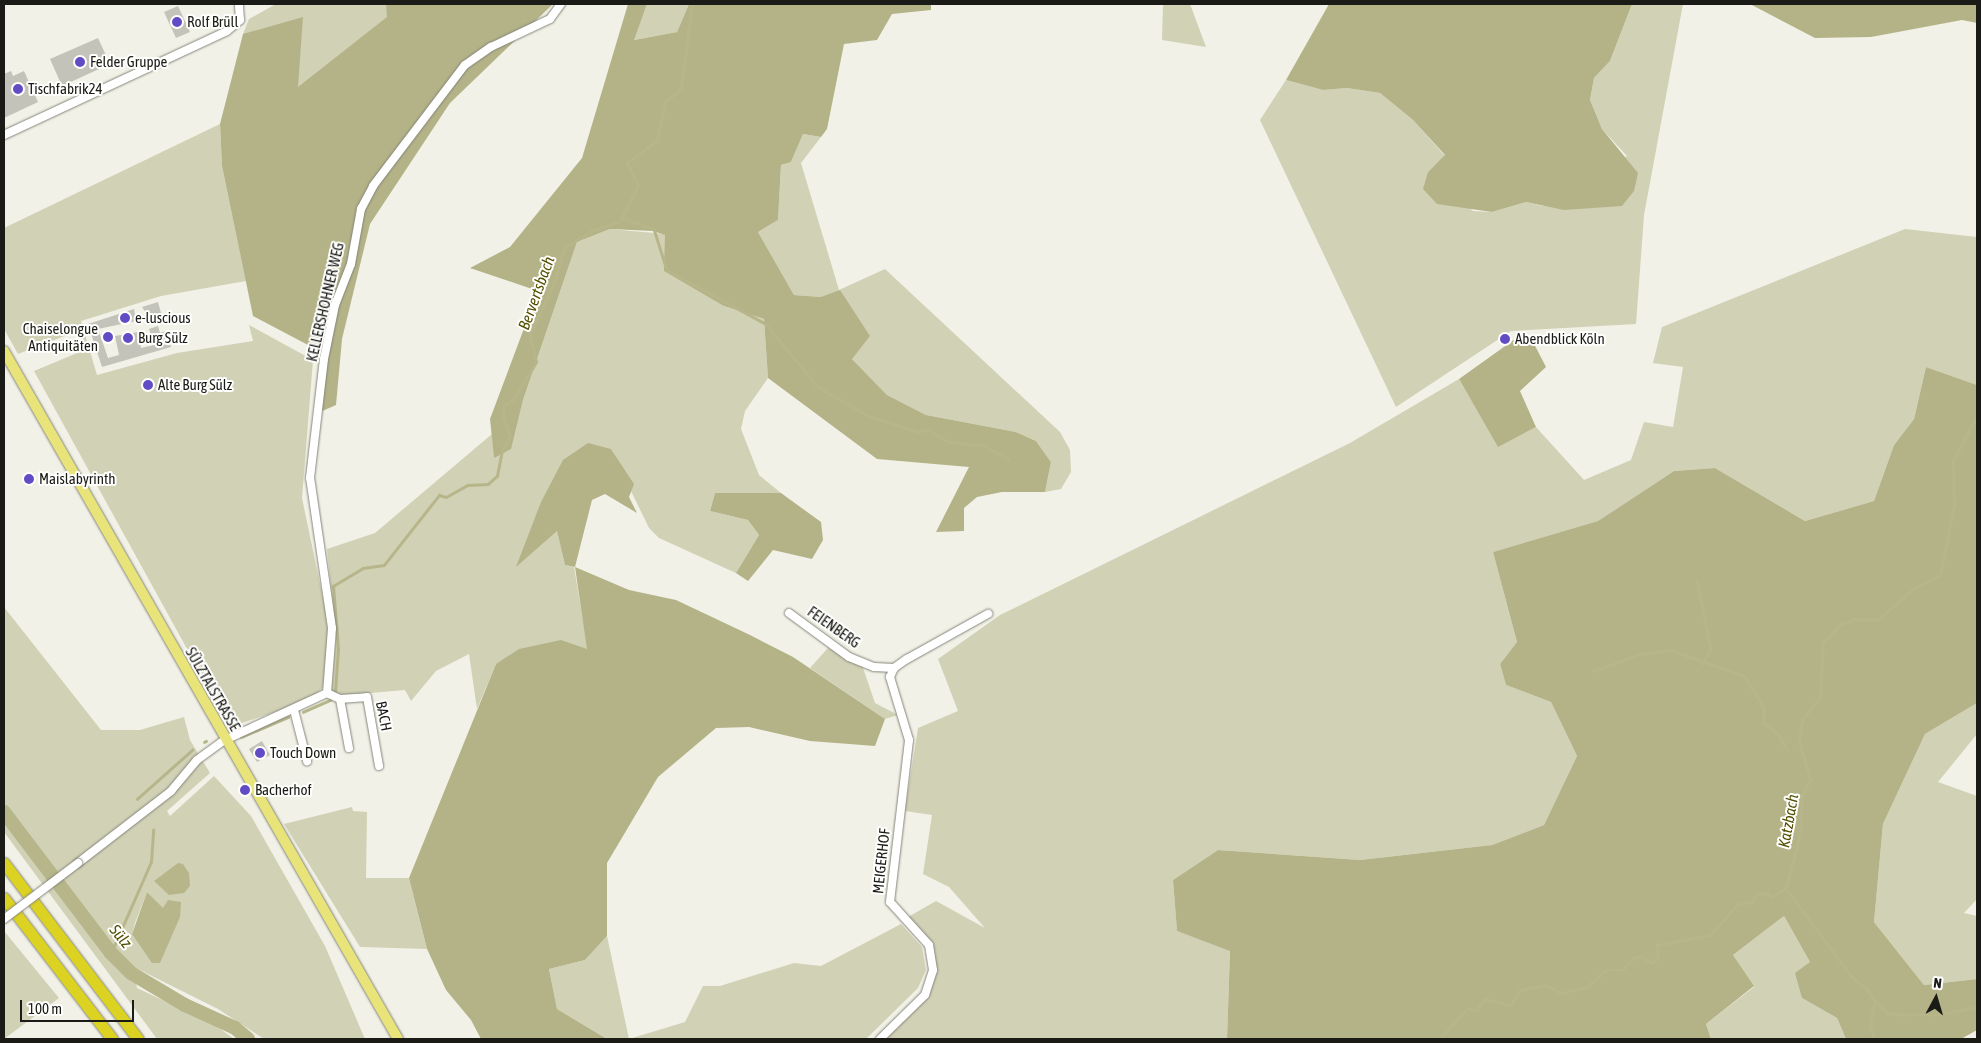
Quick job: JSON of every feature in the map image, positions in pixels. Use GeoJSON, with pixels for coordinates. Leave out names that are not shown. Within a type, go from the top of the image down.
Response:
{"type":"FeatureCollection","features":[{"type":"Feature","properties":{"kind":"highway"},"geometry":{"type":"LineString","coordinates":[[4,863],[138,1039]]}},
{"type":"Feature","properties":{"kind":"highway"},"geometry":{"type":"LineString","coordinates":[[4,898],[112,1039]]}},
{"type":"Feature","properties":{"kind":"main road","name":"SÜLZTALSTRASSE"},"geometry":{"type":"LineString","coordinates":[[4,352],[398,1039]]}},
{"type":"Feature","properties":{"kind":"street"},"geometry":{"type":"LineString","coordinates":[[4,135],[228,31],[240,20],[239,4]]}},
{"type":"Feature","properties":{"kind":"street","name":"KELLERSHOHNER WEG"},"geometry":{"type":"LineString","coordinates":[[327,694],[332,628],[310,478],[324,359],[336,304],[351,264],[361,210],[373,186],[465,65],[491,46],[550,19],[561,4]]}},
{"type":"Feature","properties":{"kind":"street","name":"FEIENBERG"},"geometry":{"type":"LineString","coordinates":[[789,613],[849,657],[874,667],[894,668]]}},
{"type":"Feature","properties":{"kind":"street"},"geometry":{"type":"LineString","coordinates":[[894,668],[988,614]]}},
{"type":"Feature","properties":{"kind":"street","name":"MEIGERHOF"},"geometry":{"type":"LineString","coordinates":[[880,1039],[925,995],[933,970],[929,945],[890,902],[910,740],[890,677],[894,668]]}},
{"type":"Feature","properties":{"kind":"street"},"geometry":{"type":"LineString","coordinates":[[4,919],[171,791],[197,760],[225,740],[327,694]]}},
{"type":"Feature","properties":{"kind":"street","name":"BACH"},"geometry":{"type":"LineString","coordinates":[[327,694],[340,699],[367,697],[379,766]]}},
{"type":"Feature","properties":{"kind":"street"},"geometry":{"type":"LineString","coordinates":[[340,699],[349,748]]}},
{"type":"Feature","properties":{"kind":"street"},"geometry":{"type":"LineString","coordinates":[[294,710],[307,761]]}},
{"type":"Feature","properties":{"kind":"green space"},"geometry":{"type":"Polygon","coordinates":[[[276,4],[386,4],[388,17],[298,88],[243,34],[249,19],[276,4]]]}},
{"type":"Feature","properties":{"kind":"green space"},"geometry":{"type":"Polygon","coordinates":[[[647,4],[689,4],[677,32],[633,40],[647,4]]]}},
{"type":"Feature","properties":{"kind":"green space"},"geometry":{"type":"Polygon","coordinates":[[[1163,4],[1190,4],[1206,47],[1162,40],[1163,4]]]}},
{"type":"Feature","properties":{"kind":"green space"},"geometry":{"type":"Polygon","coordinates":[[[1632,4],[1683,4],[1644,215],[1636,324],[1511,331],[1396,407],[1260,120],[1286,80],[1323,90],[1347,88],[1380,93],[1413,120],[1445,156],[1428,172],[1473,211],[1492,212],[1526,202],[1543,206],[1627,156],[1602,129],[1590,100],[1594,78],[1610,61],[1632,4]]]}},
{"type":"Feature","properties":{"kind":"green space"},"geometry":{"type":"Polygon","coordinates":[[[220,124],[222,166],[246,281],[161,296],[81,321],[97,375],[177,353],[253,341],[249,325],[313,360],[302,498],[328,622],[330,660],[325,685],[311,700],[230,727],[34,371],[82,351],[75,332],[18,354],[4,329],[4,228],[220,124]]]}},
{"type":"Feature","properties":{"kind":"green space"},"geometry":{"type":"Polygon","coordinates":[[[803,134],[821,137],[801,163],[839,290],[885,269],[1060,432],[1070,450],[1071,472],[1061,489],[1045,492],[1051,462],[1036,441],[1016,432],[926,415],[887,395],[852,359],[821,297],[794,295],[758,232],[778,220],[781,165],[791,162],[803,134]]]}},
{"type":"Feature","properties":{"kind":"green space"},"geometry":{"type":"Polygon","coordinates":[[[610,229],[665,234],[724,306],[764,319],[768,378],[745,411],[741,429],[759,475],[781,493],[715,493],[710,511],[748,520],[759,535],[736,573],[659,538],[649,528],[631,491],[633,484],[611,449],[517,565],[557,530],[565,565],[574,567],[588,649],[496,664],[477,709],[469,654],[436,671],[411,701],[405,690],[336,696],[331,692],[336,636],[327,549],[375,533],[492,434],[494,457],[510,449],[523,400],[577,242],[610,229]]]}},
{"type":"Feature","properties":{"kind":"green space"},"geometry":{"type":"Polygon","coordinates":[[[1905,229],[1977,237],[1977,385],[1926,367],[1914,419],[1894,445],[1874,501],[1805,521],[1715,468],[1674,471],[1598,521],[1493,552],[1517,642],[1500,664],[1506,685],[1551,702],[1577,756],[1544,825],[1492,845],[1360,860],[1218,850],[1173,880],[1177,931],[1230,950],[1227,1039],[885,1039],[928,996],[937,972],[932,942],[908,917],[936,901],[985,928],[949,887],[923,874],[932,815],[905,811],[918,728],[958,711],[938,659],[1000,615],[1350,443],[1459,379],[1498,446],[1536,427],[1584,480],[1631,460],[1644,422],[1673,427],[1683,367],[1653,363],[1662,327],[1905,229]]]}},
{"type":"Feature","properties":{"kind":"green space"},"geometry":{"type":"Polygon","coordinates":[[[4,607],[101,730],[140,730],[184,717],[190,740],[210,773],[167,811],[170,816],[214,776],[251,816],[325,946],[365,1039],[264,1039],[218,1009],[134,967],[137,988],[215,1025],[234,1039],[157,1039],[4,832],[4,607]],[[147,892],[132,934],[163,909],[147,892]]]}},
{"type":"Feature","properties":{"kind":"green space"},"geometry":{"type":"Polygon","coordinates":[[[828,648],[862,665],[875,703],[898,715],[885,719],[810,668],[828,648]]]}},
{"type":"Feature","properties":{"kind":"green space"},"geometry":{"type":"Polygon","coordinates":[[[1977,703],[1977,734],[1938,782],[1977,796],[1977,899],[1964,913],[1977,916],[1977,979],[1924,985],[1874,922],[1883,824],[1925,734],[1977,703]]]}},
{"type":"Feature","properties":{"kind":"green space"},"geometry":{"type":"Polygon","coordinates":[[[352,807],[353,811],[367,812],[366,878],[409,878],[427,949],[360,947],[284,824],[352,807]]]}},
{"type":"Feature","properties":{"kind":"green space"},"geometry":{"type":"Polygon","coordinates":[[[1784,916],[1810,962],[1802,998],[1837,1018],[1846,1039],[1711,1039],[1706,1024],[1754,987],[1733,955],[1784,916]]]}},
{"type":"Feature","properties":{"kind":"green space"},"geometry":{"type":"Polygon","coordinates":[[[901,924],[922,947],[926,970],[918,988],[866,1039],[629,1039],[685,1022],[703,986],[720,986],[794,963],[821,966],[901,924]]]}},
{"type":"Feature","properties":{"kind":"green space"},"geometry":{"type":"Polygon","coordinates":[[[4,931],[59,998],[4,1039],[4,931]]]}},
{"type":"Feature","properties":{"kind":"green space"},"geometry":{"type":"Polygon","coordinates":[[[607,936],[629,1039],[607,1039],[557,1009],[549,969],[585,960],[607,936]]]}},
{"type":"Feature","properties":{"kind":"shaded area"},"geometry":{"type":"Polygon","coordinates":[[[386,4],[553,4],[450,103],[370,224],[342,339],[336,405],[320,412],[325,354],[253,316],[222,166],[220,124],[243,34],[303,17],[298,87],[387,17],[386,4]]]}},
{"type":"Feature","properties":{"kind":"shaded area"},"geometry":{"type":"Polygon","coordinates":[[[628,4],[647,4],[634,40],[677,32],[689,4],[931,4],[931,10],[892,14],[877,40],[844,44],[827,129],[821,137],[803,134],[791,162],[781,165],[778,220],[758,232],[794,295],[821,297],[840,290],[870,336],[852,359],[887,395],[926,415],[1016,432],[1036,441],[1051,462],[1045,492],[1002,492],[977,497],[964,508],[964,531],[936,532],[969,467],[877,459],[768,378],[764,319],[724,306],[664,271],[665,235],[653,231],[610,229],[577,242],[523,400],[511,449],[494,458],[490,419],[538,291],[470,268],[510,247],[582,158],[628,4]]]}},
{"type":"Feature","properties":{"kind":"shaded area"},"geometry":{"type":"Polygon","coordinates":[[[1329,4],[1632,4],[1610,61],[1594,78],[1590,100],[1602,129],[1638,173],[1634,191],[1622,206],[1564,210],[1526,202],[1492,212],[1437,204],[1423,189],[1428,172],[1445,155],[1413,120],[1380,93],[1347,88],[1323,90],[1286,80],[1329,4]]]}},
{"type":"Feature","properties":{"kind":"shaded area"},"geometry":{"type":"Polygon","coordinates":[[[1750,4],[1977,4],[1977,23],[1962,20],[1871,37],[1815,38],[1750,4]]]}},
{"type":"Feature","properties":{"kind":"shaded area"},"geometry":{"type":"Polygon","coordinates":[[[1531,338],[1546,367],[1520,391],[1536,427],[1498,447],[1459,379],[1515,339],[1531,338]]]}},
{"type":"Feature","properties":{"kind":"shaded area"},"geometry":{"type":"Polygon","coordinates":[[[1926,367],[1977,385],[1977,703],[1925,734],[1883,824],[1874,922],[1924,985],[1977,979],[1977,1030],[1961,1039],[1846,1039],[1837,1018],[1802,998],[1795,973],[1810,962],[1784,916],[1733,955],[1754,986],[1706,1024],[1711,1039],[1227,1039],[1230,951],[1177,931],[1173,880],[1218,850],[1360,860],[1492,845],[1544,825],[1577,756],[1551,702],[1506,685],[1500,664],[1517,642],[1493,552],[1598,521],[1674,471],[1715,468],[1805,521],[1874,501],[1894,445],[1914,419],[1926,367]]]}},
{"type":"Feature","properties":{"kind":"shaded area"},"geometry":{"type":"Polygon","coordinates":[[[588,443],[611,449],[634,484],[629,497],[637,513],[605,494],[592,500],[575,567],[565,565],[557,531],[516,567],[541,502],[563,460],[588,443]]]}},
{"type":"Feature","properties":{"kind":"shaded area"},"geometry":{"type":"Polygon","coordinates":[[[715,493],[781,493],[821,522],[823,540],[812,559],[773,550],[748,581],[736,573],[759,535],[748,520],[710,511],[715,493]]]}},
{"type":"Feature","properties":{"kind":"shaded area"},"geometry":{"type":"Polygon","coordinates":[[[575,567],[629,590],[676,600],[750,635],[793,657],[885,719],[875,746],[810,741],[749,727],[716,728],[658,777],[607,863],[607,936],[585,960],[549,969],[557,1009],[607,1039],[481,1039],[471,1020],[446,990],[427,949],[409,878],[496,664],[519,649],[561,640],[587,649],[575,567]]]}},
{"type":"Feature","properties":{"kind":"shaded area"},"geometry":{"type":"Polygon","coordinates":[[[178,863],[183,864],[189,873],[190,886],[184,893],[169,895],[154,881],[178,863]]]}},
{"type":"Feature","properties":{"kind":"shaded area"},"geometry":{"type":"Polygon","coordinates":[[[147,892],[163,908],[168,900],[181,902],[180,917],[160,963],[152,963],[132,934],[147,892]]]}},
{"type":"Feature","properties":{"kind":"building","name":"Rolf Brüll"},"geometry":{"type":"Polygon","coordinates":[[[178,6],[190,32],[176,38],[164,12],[178,6]]]}},
{"type":"Feature","properties":{"kind":"building","name":"Felder Gruppe"},"geometry":{"type":"Polygon","coordinates":[[[98,38],[110,64],[62,86],[50,59],[98,38]]]}},
{"type":"Feature","properties":{"kind":"building","name":"Tischfabrik24"},"geometry":{"type":"Polygon","coordinates":[[[11,71],[13,76],[24,71],[38,102],[4,118],[4,74],[11,71]]]}},
{"type":"Feature","properties":{"kind":"building"},"geometry":{"type":"Polygon","coordinates":[[[158,302],[163,320],[152,322],[142,307],[158,302]]]}},
{"type":"Feature","properties":{"kind":"building","name":"Burg Sülz"},"geometry":{"type":"Polygon","coordinates":[[[134,309],[136,321],[98,329],[108,358],[119,355],[115,336],[138,332],[141,348],[154,345],[149,329],[158,326],[160,333],[166,331],[171,347],[102,367],[88,324],[134,309]]]}},
{"type":"Feature","properties":{"kind":"building","name":"Touch Down"},"geometry":{"type":"Polygon","coordinates":[[[262,741],[270,755],[257,762],[249,749],[262,741]]]}},
{"type":"Feature","properties":{"kind":"waterway","name":"Bervertsbach"},"geometry":{"type":"LineString","coordinates":[[335,692],[338,649],[333,586],[363,568],[384,565],[439,495],[446,497],[468,485],[488,484],[497,476],[502,450],[510,436],[503,418],[504,405],[514,399],[536,362],[530,335],[555,280],[564,248],[591,231],[620,221],[638,186],[627,163],[657,140],[665,102],[681,89],[692,4]]}},
{"type":"Feature","properties":{"kind":"waterway"},"geometry":{"type":"LineString","coordinates":[[622,218],[654,229],[667,270],[766,324],[818,387],[869,416],[919,432],[928,429],[949,442],[982,445],[1009,459]]}},
{"type":"Feature","properties":{"kind":"waterway","name":"Katzbach"},"geometry":{"type":"LineString","coordinates":[[1439,1039],[1467,1009],[1476,1010],[1485,999],[1511,1005],[1520,990],[1546,985],[1561,993],[1587,987],[1606,970],[1622,970],[1634,958],[1642,956],[1651,963],[1658,958],[1657,945],[1710,935],[1738,904],[1752,902],[1756,894],[1768,893],[1772,897],[1786,888],[1800,834],[1802,795],[1810,780],[1799,742],[1802,720],[1820,698],[1823,643],[1841,624],[1855,619],[1878,620],[1913,589],[1940,575],[1954,506],[1953,461],[1977,416]]}},
{"type":"Feature","properties":{"kind":"waterway"},"geometry":{"type":"LineString","coordinates":[[1697,580],[1711,649],[1703,664]]}},
{"type":"Feature","properties":{"kind":"waterway"},"geometry":{"type":"LineString","coordinates":[[1593,671],[1641,654],[1671,650],[1745,676],[1764,708],[1764,723],[1778,733],[1787,749]]}},
{"type":"Feature","properties":{"kind":"waterway","name":"Bervertsbach"},"geometry":{"type":"LineString","coordinates":[[303,712],[330,700]]}},
{"type":"Feature","properties":{"kind":"waterway","name":"Bervertsbach"},"geometry":{"type":"LineString","coordinates":[[241,737],[288,717]]}},
{"type":"Feature","properties":{"kind":"waterway","name":"Bervertsbach"},"geometry":{"type":"LineString","coordinates":[[137,799],[192,750]]}},
{"type":"Feature","properties":{"kind":"waterway","name":"Sülz"},"geometry":{"type":"LineString","coordinates":[[4,812],[111,953],[131,973],[185,1005],[235,1028],[248,1039]]}},
{"type":"Feature","properties":{"kind":"waterway","name":"Bervertsbach"},"geometry":{"type":"LineString","coordinates":[[111,953],[151,862],[153,830]]}},
{"type":"Feature","properties":{"kind":"waterway"},"geometry":{"type":"LineString","coordinates":[[1786,888],[1852,977],[1866,988],[1875,1001],[1870,1026],[1875,1039]]}},
{"type":"Feature","properties":{"kind":"waterway"},"geometry":{"type":"LineString","coordinates":[[1875,1001],[1887,1013],[1906,1015],[1934,1015],[1977,1007]]}},
{"type":"Feature","properties":{"kind":"place","name":"Rolf Brüll"},"geometry":{"type":"Point","coordinates":[177,22]}},
{"type":"Feature","properties":{"kind":"place","name":"Felder Gruppe"},"geometry":{"type":"Point","coordinates":[80,62]}},
{"type":"Feature","properties":{"kind":"place","name":"Tischfabrik24"},"geometry":{"type":"Point","coordinates":[18,89]}},
{"type":"Feature","properties":{"kind":"place","name":"e-luscious"},"geometry":{"type":"Point","coordinates":[125,318]}},
{"type":"Feature","properties":{"kind":"place","name":"Chaiselongue Antiquitäten"},"geometry":{"type":"Point","coordinates":[108,337]}},
{"type":"Feature","properties":{"kind":"place","name":"Burg Sülz"},"geometry":{"type":"Point","coordinates":[128,338]}},
{"type":"Feature","properties":{"kind":"place","name":"Abendblick Köln"},"geometry":{"type":"Point","coordinates":[1505,339]}},
{"type":"Feature","properties":{"kind":"place","name":"Alte Burg Sülz"},"geometry":{"type":"Point","coordinates":[148,385]}},
{"type":"Feature","properties":{"kind":"place","name":"Maislabyrinth"},"geometry":{"type":"Point","coordinates":[29,479]}},
{"type":"Feature","properties":{"kind":"place","name":"Touch Down"},"geometry":{"type":"Point","coordinates":[260,753]}},
{"type":"Feature","properties":{"kind":"place","name":"Bacherhof"},"geometry":{"type":"Point","coordinates":[245,790]}}]}
